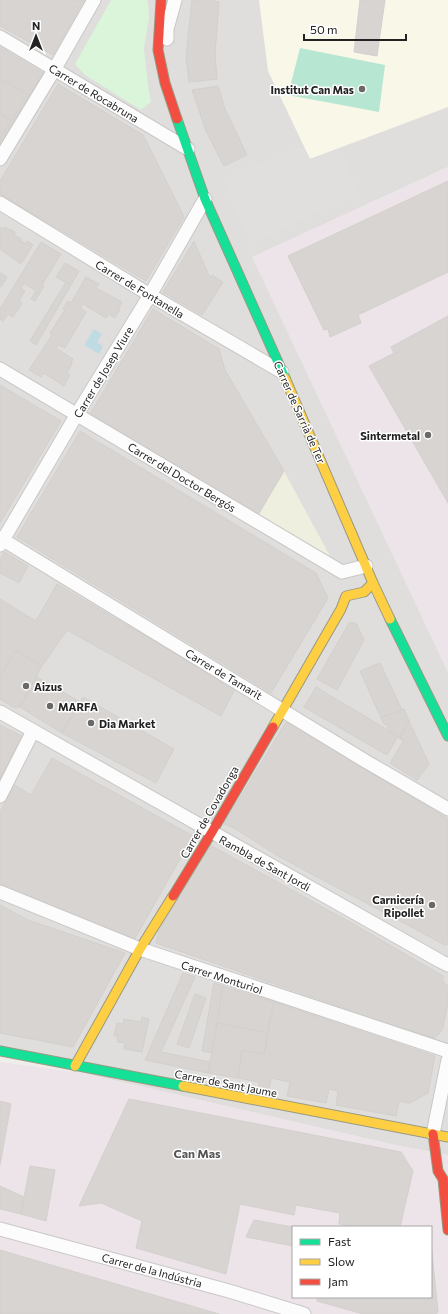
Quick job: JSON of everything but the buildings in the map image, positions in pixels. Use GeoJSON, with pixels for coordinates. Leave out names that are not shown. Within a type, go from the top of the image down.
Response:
{"type":"FeatureCollection","features":[{"type":"Feature","properties":{"kind":"street"},"geometry":{"type":"LineString","coordinates":[[0,159],[94,0]]}},
{"type":"Feature","properties":{"kind":"street","name":"Carrer de Sarrià de Ter"},"geometry":{"type":"LineString","coordinates":[[161,0],[158,50],[165,83],[205,199],[282,372],[373,583],[448,736]]}},
{"type":"Feature","properties":{"kind":"street","name":"Carrer de Sarrià de Ter"},"geometry":{"type":"LineString","coordinates":[[165,83],[168,29],[175,0]]}},
{"type":"Feature","properties":{"kind":"street","name":"Carrer de Rocabruna"},"geometry":{"type":"LineString","coordinates":[[0,37],[188,149]]}},
{"type":"Feature","properties":{"kind":"street","name":"Carrer de Josep Viure"},"geometry":{"type":"LineString","coordinates":[[1,541],[150,295],[205,199]]}},
{"type":"Feature","properties":{"kind":"street","name":"Carrer de Fontanella"},"geometry":{"type":"LineString","coordinates":[[0,203],[150,295],[282,372]]}},
{"type":"Feature","properties":{"kind":"street","name":"Carrer del Doctor Bergós"},"geometry":{"type":"LineString","coordinates":[[0,370],[77,414],[342,572],[366,566]]}},
{"type":"Feature","properties":{"kind":"street","name":"Carrer de Tamarit"},"geometry":{"type":"LineString","coordinates":[[1,541],[282,709],[367,762],[448,809]]}},
{"type":"Feature","properties":{"kind":"street","name":"Carrer de Covadonga"},"geometry":{"type":"LineString","coordinates":[[75,1066],[140,950],[212,832],[341,609],[346,596],[364,592],[373,583]]}},
{"type":"Feature","properties":{"kind":"street","name":"Rambla de Sant Jordi"},"geometry":{"type":"LineString","coordinates":[[0,712],[448,965]]}},
{"type":"Feature","properties":{"kind":"street"},"geometry":{"type":"LineString","coordinates":[[0,796],[33,731]]}},
{"type":"Feature","properties":{"kind":"street","name":"Carrer Monturiol"},"geometry":{"type":"LineString","coordinates":[[0,892],[140,950],[448,1051]]}},
{"type":"Feature","properties":{"kind":"street","name":"Carrer de Sant Jaume"},"geometry":{"type":"LineString","coordinates":[[0,1051],[448,1137]]}},
{"type":"Feature","properties":{"kind":"street"},"geometry":{"type":"LineString","coordinates":[[448,1060],[433,1134],[438,1171],[446,1176],[448,1230]]}},
{"type":"Feature","properties":{"kind":"street","name":"Carrer de la Indústria"},"geometry":{"type":"LineString","coordinates":[[0,1229],[228,1291],[304,1314]]}},
{"type":"Feature","properties":{"kind":"shaded area"},"geometry":{"type":"Polygon","coordinates":[[[0,0],[448,0],[448,167],[253,257],[448,672],[448,1155],[399,1146],[0,1054],[0,0]]]}},
{"type":"Feature","properties":{"kind":"shaded area","name":"Institut Can Mas"},"geometry":{"type":"Polygon","coordinates":[[[259,0],[448,0],[448,107],[310,159],[268,71],[259,0]]]}},
{"type":"Feature","properties":{"kind":"shaded area"},"geometry":{"type":"Polygon","coordinates":[[[303,146],[310,159],[340,148],[358,193],[251,244],[223,179],[303,146]]]}},
{"type":"Feature","properties":{"kind":"shaded area"},"geometry":{"type":"Polygon","coordinates":[[[448,167],[448,672],[252,257],[448,167]]]}},
{"type":"Feature","properties":{"kind":"shaded area"},"geometry":{"type":"Polygon","coordinates":[[[0,1062],[83,1073],[399,1146],[448,1155],[448,1314],[0,1314],[0,1062]]]}},
{"type":"Feature","properties":{"kind":"green space"},"geometry":{"type":"Polygon","coordinates":[[[111,0],[148,1],[149,18],[144,48],[151,102],[141,110],[85,75],[75,64],[111,0]]]}},
{"type":"Feature","properties":{"kind":"green space"},"geometry":{"type":"Polygon","coordinates":[[[300,48],[385,65],[379,112],[288,95],[300,48]]]}},
{"type":"Feature","properties":{"kind":"green space"},"geometry":{"type":"Polygon","coordinates":[[[284,471],[331,558],[258,515],[284,471]]]}},
{"type":"Feature","properties":{"kind":"water"},"geometry":{"type":"Polygon","coordinates":[[[94,329],[102,334],[97,342],[103,346],[99,354],[84,345],[94,329]]]}},
{"type":"Feature","properties":{"kind":"traffic: fast"},"geometry":{"type":"LineString","coordinates":[[177,119],[205,199],[285,378]]}},
{"type":"Feature","properties":{"kind":"traffic: fast"},"geometry":{"type":"LineString","coordinates":[[390,619],[448,736]]}},
{"type":"Feature","properties":{"kind":"traffic: fast"},"geometry":{"type":"LineString","coordinates":[[0,1051],[183,1086]]}},
{"type":"Feature","properties":{"kind":"traffic: slow"},"geometry":{"type":"LineString","coordinates":[[285,378],[373,583],[390,619]]}},
{"type":"Feature","properties":{"kind":"traffic: slow"},"geometry":{"type":"LineString","coordinates":[[273,727],[341,609],[346,596],[364,592],[373,583]]}},
{"type":"Feature","properties":{"kind":"traffic: slow"},"geometry":{"type":"LineString","coordinates":[[75,1066],[140,949],[173,896]]}},
{"type":"Feature","properties":{"kind":"traffic: slow"},"geometry":{"type":"LineString","coordinates":[[183,1086],[448,1137]]}},
{"type":"Feature","properties":{"kind":"traffic: jam"},"geometry":{"type":"LineString","coordinates":[[161,0],[158,50],[165,83],[177,119]]}},
{"type":"Feature","properties":{"kind":"traffic: jam"},"geometry":{"type":"LineString","coordinates":[[173,896],[273,727]]}},
{"type":"Feature","properties":{"kind":"traffic: jam"},"geometry":{"type":"LineString","coordinates":[[433,1134],[438,1171],[443,1179],[448,1230]]}},
{"type":"Feature","properties":{"kind":"place","name":"Institut Can Mas"},"geometry":{"type":"Point","coordinates":[362,89]}},
{"type":"Feature","properties":{"kind":"place","name":"Sintermetal"},"geometry":{"type":"Point","coordinates":[428,435]}},
{"type":"Feature","properties":{"kind":"place","name":"Aizus"},"geometry":{"type":"Point","coordinates":[26,686]}},
{"type":"Feature","properties":{"kind":"place","name":"MARFA"},"geometry":{"type":"Point","coordinates":[50,706]}},
{"type":"Feature","properties":{"kind":"place","name":"Dia Market"},"geometry":{"type":"Point","coordinates":[91,723]}},
{"type":"Feature","properties":{"kind":"place","name":"Carnicería Ripollet"},"geometry":{"type":"Point","coordinates":[432,905]}},
{"type":"Feature","properties":{"kind":"district","name":"Can Mas"},"geometry":{"type":"Point","coordinates":[197,1153]}}]}
